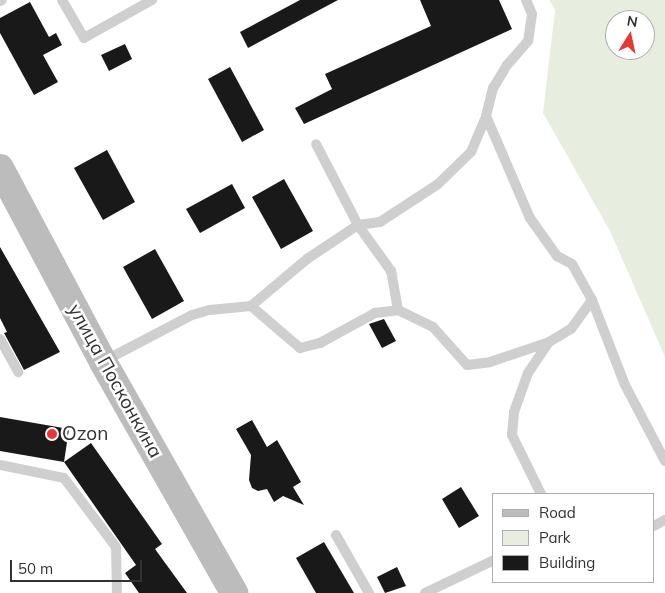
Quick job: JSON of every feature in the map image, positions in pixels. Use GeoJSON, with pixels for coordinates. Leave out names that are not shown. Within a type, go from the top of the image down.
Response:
{"type":"FeatureCollection","features":[{"type":"Feature","properties":{"kind":"street","name":"улица Посконкина"},"geometry":{"type":"LineString","coordinates":[[0,168],[103,362],[234,593]]}},
{"type":"Feature","properties":{"kind":"lane"},"geometry":{"type":"LineString","coordinates":[[62,0],[84,38],[152,0]]}},
{"type":"Feature","properties":{"kind":"lane"},"geometry":{"type":"LineString","coordinates":[[103,362],[192,315],[252,306],[307,259],[358,224],[380,222],[438,184],[471,152],[486,116],[493,88],[506,64],[528,40],[532,14],[526,0]]}},
{"type":"Feature","properties":{"kind":"lane"},"geometry":{"type":"LineString","coordinates":[[486,116],[530,218],[557,256],[572,264],[592,300],[625,385],[665,461]]}},
{"type":"Feature","properties":{"kind":"lane"},"geometry":{"type":"LineString","coordinates":[[316,144],[358,224],[391,271],[398,310]]}},
{"type":"Feature","properties":{"kind":"lane"},"geometry":{"type":"LineString","coordinates":[[252,306],[300,348],[320,343],[375,313],[398,310],[433,327],[467,365],[490,362],[549,342],[571,329],[592,300]]}},
{"type":"Feature","properties":{"kind":"lane"},"geometry":{"type":"LineString","coordinates":[[0,340],[18,372]]}},
{"type":"Feature","properties":{"kind":"lane"},"geometry":{"type":"LineString","coordinates":[[540,493],[512,435],[514,412],[528,373],[549,342]]}},
{"type":"Feature","properties":{"kind":"lane"},"geometry":{"type":"LineString","coordinates":[[0,465],[64,478],[116,548],[117,593]]}},
{"type":"Feature","properties":{"kind":"lane"},"geometry":{"type":"LineString","coordinates":[[336,535],[370,593]]}},
{"type":"Feature","properties":{"kind":"lane"},"geometry":{"type":"LineString","coordinates":[[425,593],[492,561]]}},
{"type":"Feature","properties":{"kind":"green space"},"geometry":{"type":"Polygon","coordinates":[[[549,0],[665,0],[665,357],[610,231],[543,113],[555,10],[549,0]]]}},
{"type":"Feature","properties":{"kind":"building"},"geometry":{"type":"Polygon","coordinates":[[[300,0],[338,0],[248,48],[240,32],[300,0]]]}},
{"type":"Feature","properties":{"kind":"building"},"geometry":{"type":"Polygon","coordinates":[[[420,0],[499,0],[512,29],[304,124],[295,108],[332,89],[325,74],[431,26],[420,0]]]}},
{"type":"Feature","properties":{"kind":"building"},"geometry":{"type":"Polygon","coordinates":[[[30,2],[49,37],[56,33],[62,45],[43,55],[58,82],[34,95],[0,33],[0,18],[30,2]]]}},
{"type":"Feature","properties":{"kind":"building"},"geometry":{"type":"Polygon","coordinates":[[[125,44],[132,59],[109,71],[101,55],[125,44]]]}},
{"type":"Feature","properties":{"kind":"building"},"geometry":{"type":"Polygon","coordinates":[[[230,67],[264,130],[242,142],[208,79],[230,67]]]}},
{"type":"Feature","properties":{"kind":"building"},"geometry":{"type":"Polygon","coordinates":[[[107,150],[135,202],[103,220],[74,168],[107,150]]]}},
{"type":"Feature","properties":{"kind":"building"},"geometry":{"type":"Polygon","coordinates":[[[284,179],[313,231],[281,249],[252,197],[284,179]]]}},
{"type":"Feature","properties":{"kind":"building"},"geometry":{"type":"Polygon","coordinates":[[[232,184],[245,208],[200,233],[186,209],[232,184]]]}},
{"type":"Feature","properties":{"kind":"building"},"geometry":{"type":"Polygon","coordinates":[[[0,247],[60,352],[24,370],[4,333],[7,332],[0,318],[0,247]]]}},
{"type":"Feature","properties":{"kind":"building"},"geometry":{"type":"Polygon","coordinates":[[[155,249],[184,301],[152,319],[123,267],[155,249]]]}},
{"type":"Feature","properties":{"kind":"building"},"geometry":{"type":"Polygon","coordinates":[[[384,319],[396,341],[382,348],[369,324],[384,319]]]}},
{"type":"Feature","properties":{"kind":"building"},"geometry":{"type":"Polygon","coordinates":[[[0,417],[69,429],[64,462],[0,451],[0,417]]]}},
{"type":"Feature","properties":{"kind":"building"},"geometry":{"type":"Polygon","coordinates":[[[252,420],[267,447],[277,440],[301,482],[293,487],[304,505],[283,496],[274,502],[267,489],[258,491],[252,488],[249,480],[251,455],[236,429],[252,420]]]}},
{"type":"Feature","properties":{"kind":"building"},"geometry":{"type":"Polygon","coordinates":[[[91,443],[162,544],[155,549],[187,593],[139,593],[125,573],[136,565],[64,462],[91,443]]]}},
{"type":"Feature","properties":{"kind":"building"},"geometry":{"type":"Polygon","coordinates":[[[461,487],[479,516],[459,528],[442,499],[461,487]]]}},
{"type":"Feature","properties":{"kind":"building"},"geometry":{"type":"Polygon","coordinates":[[[324,542],[354,593],[316,593],[296,558],[324,542]]]}},
{"type":"Feature","properties":{"kind":"building"},"geometry":{"type":"Polygon","coordinates":[[[397,567],[406,586],[385,593],[377,577],[397,567]]]}},
{"type":"Feature","properties":{"kind":"place","name":"Ozon"},"geometry":{"type":"Point","coordinates":[52,434]}}]}
